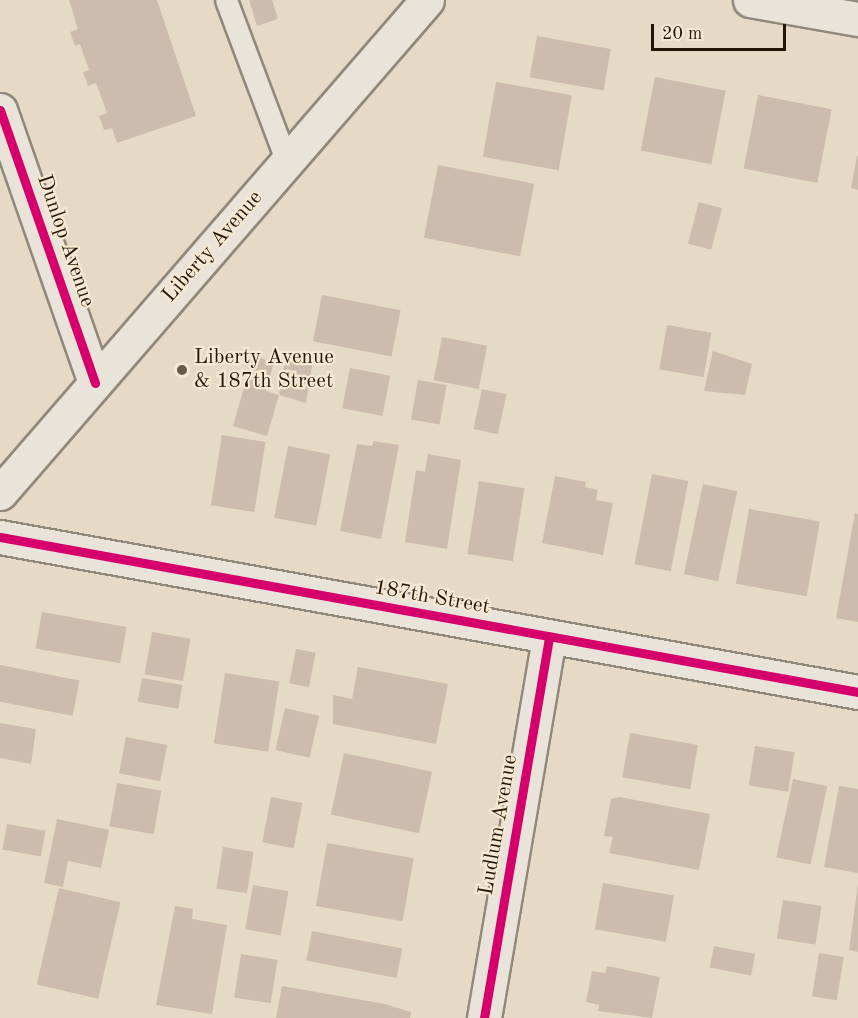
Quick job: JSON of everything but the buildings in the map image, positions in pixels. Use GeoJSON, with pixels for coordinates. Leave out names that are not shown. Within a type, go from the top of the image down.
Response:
{"type":"FeatureCollection","features":[{"type":"Feature","properties":{"kind":"street","name":"Liberty Avenue"},"geometry":{"type":"LineString","coordinates":[[0,493],[427,0]]}},
{"type":"Feature","properties":{"kind":"street"},"geometry":{"type":"LineString","coordinates":[[750,0],[858,19]]}},
{"type":"Feature","properties":{"kind":"street","name":"Dunlop Avenue"},"geometry":{"type":"LineString","coordinates":[[0,110],[95,383]]}},
{"type":"Feature","properties":{"kind":"street","name":"187th Street"},"geometry":{"type":"LineString","coordinates":[[0,537],[858,692]]}},
{"type":"Feature","properties":{"kind":"street","name":"Ludlum Avenue"},"geometry":{"type":"LineString","coordinates":[[484,1018],[549,637]]}},
{"type":"Feature","properties":{"kind":"lane"},"geometry":{"type":"LineString","coordinates":[[226,0],[287,162]]}},
{"type":"Feature","properties":{"kind":"cycle path"},"geometry":{"type":"LineString","coordinates":[[0,110],[95,383]]}},
{"type":"Feature","properties":{"kind":"cycle path"},"geometry":{"type":"LineString","coordinates":[[0,537],[858,692]]}},
{"type":"Feature","properties":{"kind":"cycle path"},"geometry":{"type":"LineString","coordinates":[[484,1018],[549,637]]}},
{"type":"Feature","properties":{"kind":"place","name":"Liberty Avenue & 187th Street"},"geometry":{"type":"Point","coordinates":[182,370]}}]}
